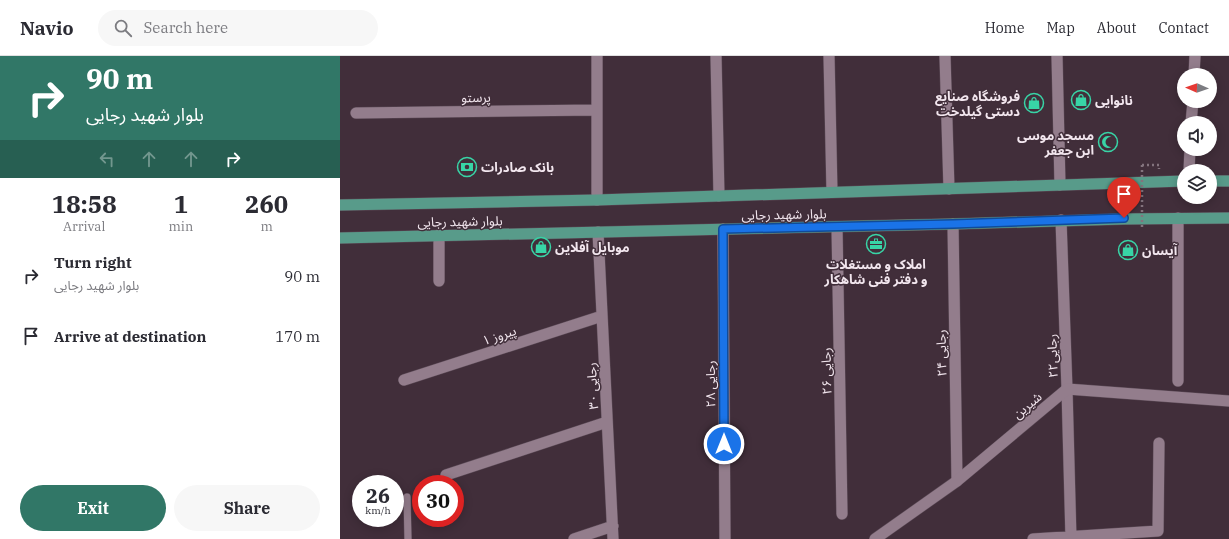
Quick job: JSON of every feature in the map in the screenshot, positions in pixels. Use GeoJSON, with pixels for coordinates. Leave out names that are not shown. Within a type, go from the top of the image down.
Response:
{"type":"FeatureCollection","features":[{"type":"Feature","properties":{"kind":"main road","name":"بلوار شهید رجایی"},"geometry":{"type":"LineString","coordinates":[[340,205],[597,200],[1177,181]]}},
{"type":"Feature","properties":{"kind":"main road"},"geometry":{"type":"LineString","coordinates":[[1217,181],[1229,181]]}},
{"type":"Feature","properties":{"kind":"main road","name":"بلوار شهید رجایی"},"geometry":{"type":"LineString","coordinates":[[340,238],[837,227],[1061,220],[1229,218]]}},
{"type":"Feature","properties":{"kind":"street"},"geometry":{"type":"LineString","coordinates":[[597,56],[597,200]]}},
{"type":"Feature","properties":{"kind":"street"},"geometry":{"type":"LineString","coordinates":[[716,56],[719,196]]}},
{"type":"Feature","properties":{"kind":"street"},"geometry":{"type":"LineString","coordinates":[[829,56],[832,192]]}},
{"type":"Feature","properties":{"kind":"street"},"geometry":{"type":"LineString","coordinates":[[945,56],[949,189]]}},
{"type":"Feature","properties":{"kind":"street"},"geometry":{"type":"LineString","coordinates":[[1057,56],[1060,185]]}},
{"type":"Feature","properties":{"kind":"street"},"geometry":{"type":"LineString","coordinates":[[1194,68],[1195,56]]}},
{"type":"Feature","properties":{"kind":"street","name":"پرستو"},"geometry":{"type":"LineString","coordinates":[[356,113],[597,110]]}},
{"type":"Feature","properties":{"kind":"street"},"geometry":{"type":"LineString","coordinates":[[1178,218],[1178,380]]}},
{"type":"Feature","properties":{"kind":"street","name":"۲۲رجایی"},"geometry":{"type":"LineString","coordinates":[[1061,220],[1071,538]]}},
{"type":"Feature","properties":{"kind":"street","name":"رجایی ۲۴"},"geometry":{"type":"LineString","coordinates":[[953,224],[957,481]]}},
{"type":"Feature","properties":{"kind":"street","name":"رجایی ۲۶"},"geometry":{"type":"LineString","coordinates":[[837,227],[842,514]]}},
{"type":"Feature","properties":{"kind":"street","name":"رجایی ۲۸"},"geometry":{"type":"LineString","coordinates":[[723,229],[725,539]]}},
{"type":"Feature","properties":{"kind":"street","name":"رجایی ۳۰"},"geometry":{"type":"LineString","coordinates":[[598,232],[613,539]]}},
{"type":"Feature","properties":{"kind":"street"},"geometry":{"type":"LineString","coordinates":[[439,236],[439,281]]}},
{"type":"Feature","properties":{"kind":"street","name":"پیروز ۱"},"geometry":{"type":"LineString","coordinates":[[404,380],[602,316]]}},
{"type":"Feature","properties":{"kind":"street"},"geometry":{"type":"LineString","coordinates":[[1067,389],[1229,401]]}},
{"type":"Feature","properties":{"kind":"street","name":"شیرین"},"geometry":{"type":"LineString","coordinates":[[875,539],[957,481],[1067,389]]}},
{"type":"Feature","properties":{"kind":"street"},"geometry":{"type":"LineString","coordinates":[[446,475],[607,422]]}},
{"type":"Feature","properties":{"kind":"street"},"geometry":{"type":"LineString","coordinates":[[1034,539],[1132,536],[1158,531],[1159,443]]}},
{"type":"Feature","properties":{"kind":"street"},"geometry":{"type":"LineString","coordinates":[[574,539],[613,526]]}},
{"type":"Feature","properties":{"kind":"lane"},"geometry":{"type":"LineString","coordinates":[[407,497],[408,539]]}},
{"type":"Feature","properties":{"kind":"path"},"geometry":{"type":"LineString","coordinates":[[1142,229],[1142,166],[1159,165]]}},
{"type":"Feature","properties":{"kind":"place","name":"نانوایی"},"geometry":{"type":"Point","coordinates":[1081,100]}},
{"type":"Feature","properties":{"kind":"place","name":"فروشگاه صنایع دستی گیلدخت"},"geometry":{"type":"Point","coordinates":[1034,103]}},
{"type":"Feature","properties":{"kind":"place","name":"مسجد موسی ابن جعفر"},"geometry":{"type":"Point","coordinates":[1108,142]}},
{"type":"Feature","properties":{"kind":"place","name":"بانک صادرات"},"geometry":{"type":"Point","coordinates":[467,167]}},
{"type":"Feature","properties":{"kind":"place","name":"املاک و مستغلات و دفتر فنی شاهکار"},"geometry":{"type":"Point","coordinates":[876,244]}},
{"type":"Feature","properties":{"kind":"place","name":"موبایل آفلاین"},"geometry":{"type":"Point","coordinates":[541,247]}},
{"type":"Feature","properties":{"kind":"place","name":"آیسان"},"geometry":{"type":"Point","coordinates":[1128,250]}},
{"type":"Feature","properties":{"kind":"route"},"geometry":{"type":"LineString","coordinates":[[724,444],[723,229],[953,224],[1124,218]]}}]}
